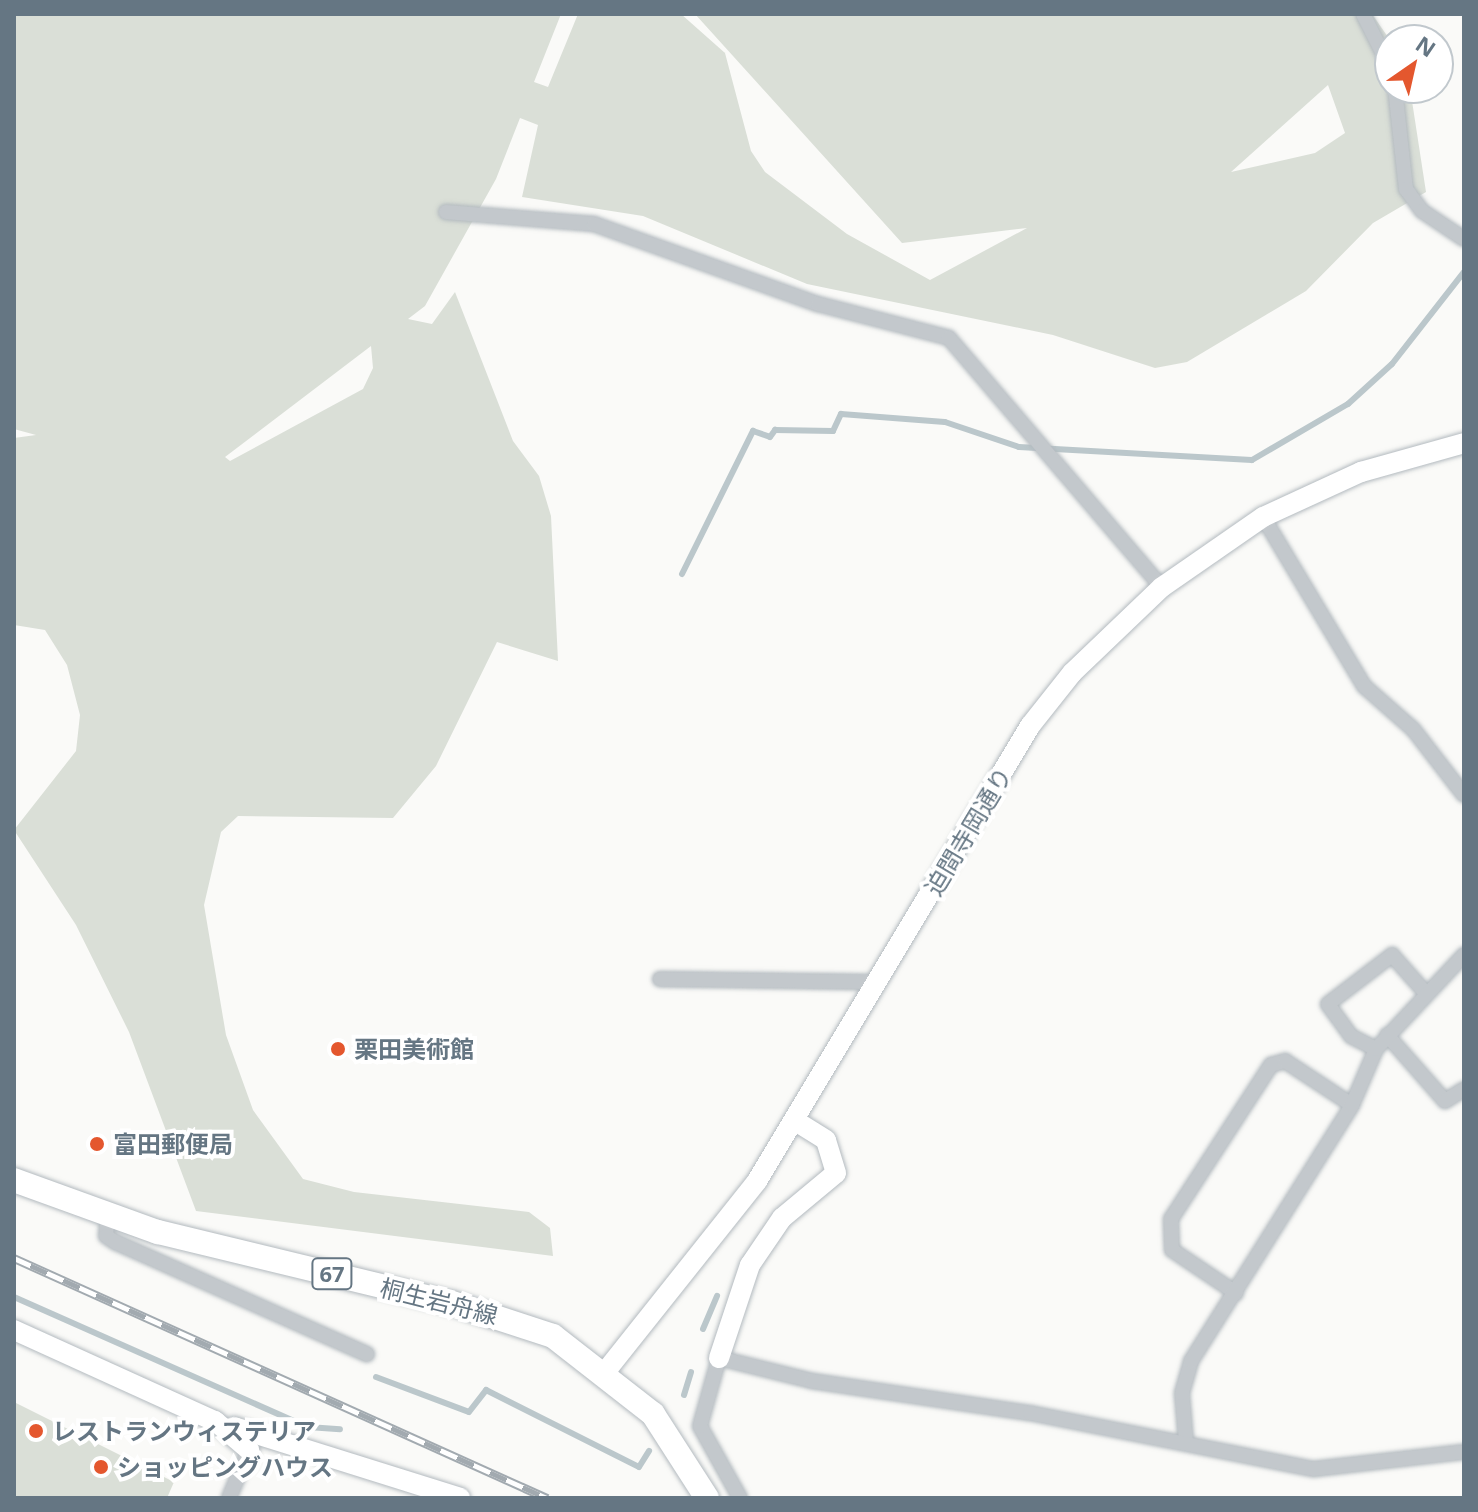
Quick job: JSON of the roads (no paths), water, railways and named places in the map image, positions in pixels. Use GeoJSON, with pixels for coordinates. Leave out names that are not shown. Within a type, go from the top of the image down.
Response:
{"type":"FeatureCollection","features":[{"type":"Feature","properties":{"kind":"main road","name":"桐生岩舟線"},"geometry":{"type":"LineString","coordinates":[[14,1180],[108,1216],[519,1322],[606,1371],[671,1436],[707,1498]]}},
{"type":"Feature","properties":{"kind":"street"},"geometry":{"type":"LineString","coordinates":[[1363,14],[1374,36]]}},
{"type":"Feature","properties":{"kind":"street"},"geometry":{"type":"LineString","coordinates":[[1397,104],[1406,189],[1422,211],[1464,239]]}},
{"type":"Feature","properties":{"kind":"street"},"geometry":{"type":"LineString","coordinates":[[446,212],[594,224],[818,304],[925,328],[949,338],[1061,476],[1162,587]]}},
{"type":"Feature","properties":{"kind":"street","name":"迫間寺岡通り"},"geometry":{"type":"LineString","coordinates":[[606,1371],[709,1247],[796,1121],[1030,726],[1111,632],[1162,587],[1263,517],[1361,472],[1464,443]]}},
{"type":"Feature","properties":{"kind":"street"},"geometry":{"type":"LineString","coordinates":[[1263,517],[1364,686],[1413,729],[1464,795]]}},
{"type":"Feature","properties":{"kind":"street"},"geometry":{"type":"LineString","coordinates":[[1376,1049],[1351,1036],[1328,1004],[1392,955],[1424,991]]}},
{"type":"Feature","properties":{"kind":"street"},"geometry":{"type":"LineString","coordinates":[[1186,1442],[1184,1376],[1352,1105],[1376,1049],[1424,991],[1464,955]]}},
{"type":"Feature","properties":{"kind":"street"},"geometry":{"type":"LineString","coordinates":[[660,979],[879,982]]}},
{"type":"Feature","properties":{"kind":"street"},"geometry":{"type":"LineString","coordinates":[[1387,1035],[1445,1101],[1464,1089]]}},
{"type":"Feature","properties":{"kind":"street"},"geometry":{"type":"LineString","coordinates":[[1236,1293],[1172,1250],[1171,1219],[1271,1065],[1285,1061],[1352,1105]]}},
{"type":"Feature","properties":{"kind":"street"},"geometry":{"type":"LineString","coordinates":[[740,1498],[700,1426],[750,1265],[782,1218],[836,1173],[826,1140],[796,1121]]}},
{"type":"Feature","properties":{"kind":"street"},"geometry":{"type":"LineString","coordinates":[[108,1216],[106,1236],[115,1242],[367,1354]]}},
{"type":"Feature","properties":{"kind":"street"},"geometry":{"type":"LineString","coordinates":[[14,1330],[215,1421],[460,1498]]}},
{"type":"Feature","properties":{"kind":"street"},"geometry":{"type":"LineString","coordinates":[[719,1358],[812,1381],[1186,1442],[1335,1470],[1464,1452]]}},
{"type":"Feature","properties":{"kind":"street"},"geometry":{"type":"LineString","coordinates":[[215,1421],[249,1450],[230,1496]]}},
{"type":"Feature","properties":{"kind":"waterway"},"geometry":{"type":"LineString","coordinates":[[682,574],[753,431],[770,437],[775,430],[833,431],[841,414],[945,422],[1019,447],[1252,460],[1348,404],[1392,364],[1464,272]]}},
{"type":"Feature","properties":{"kind":"waterway"},"geometry":{"type":"LineString","coordinates":[[703,1329],[717,1296]]}},
{"type":"Feature","properties":{"kind":"waterway"},"geometry":{"type":"LineString","coordinates":[[14,1297],[308,1427],[340,1429]]}},
{"type":"Feature","properties":{"kind":"waterway"},"geometry":{"type":"LineString","coordinates":[[684,1395],[691,1372]]}},
{"type":"Feature","properties":{"kind":"waterway"},"geometry":{"type":"LineString","coordinates":[[376,1377],[469,1412],[486,1390],[639,1467],[649,1451]]}},
{"type":"Feature","properties":{"kind":"railway"},"geometry":{"type":"LineString","coordinates":[[14,1258],[547,1498]]}},
{"type":"Feature","properties":{"kind":"place","name":"栗田美術館"},"geometry":{"type":"Point","coordinates":[338,1049]}},
{"type":"Feature","properties":{"kind":"place","name":"富田郵便局"},"geometry":{"type":"Point","coordinates":[97,1144]}},
{"type":"Feature","properties":{"kind":"place","name":"レストランウィステリア"},"geometry":{"type":"Point","coordinates":[36,1431]}},
{"type":"Feature","properties":{"kind":"place","name":"ショッピングハウス"},"geometry":{"type":"Point","coordinates":[101,1467]}}]}
